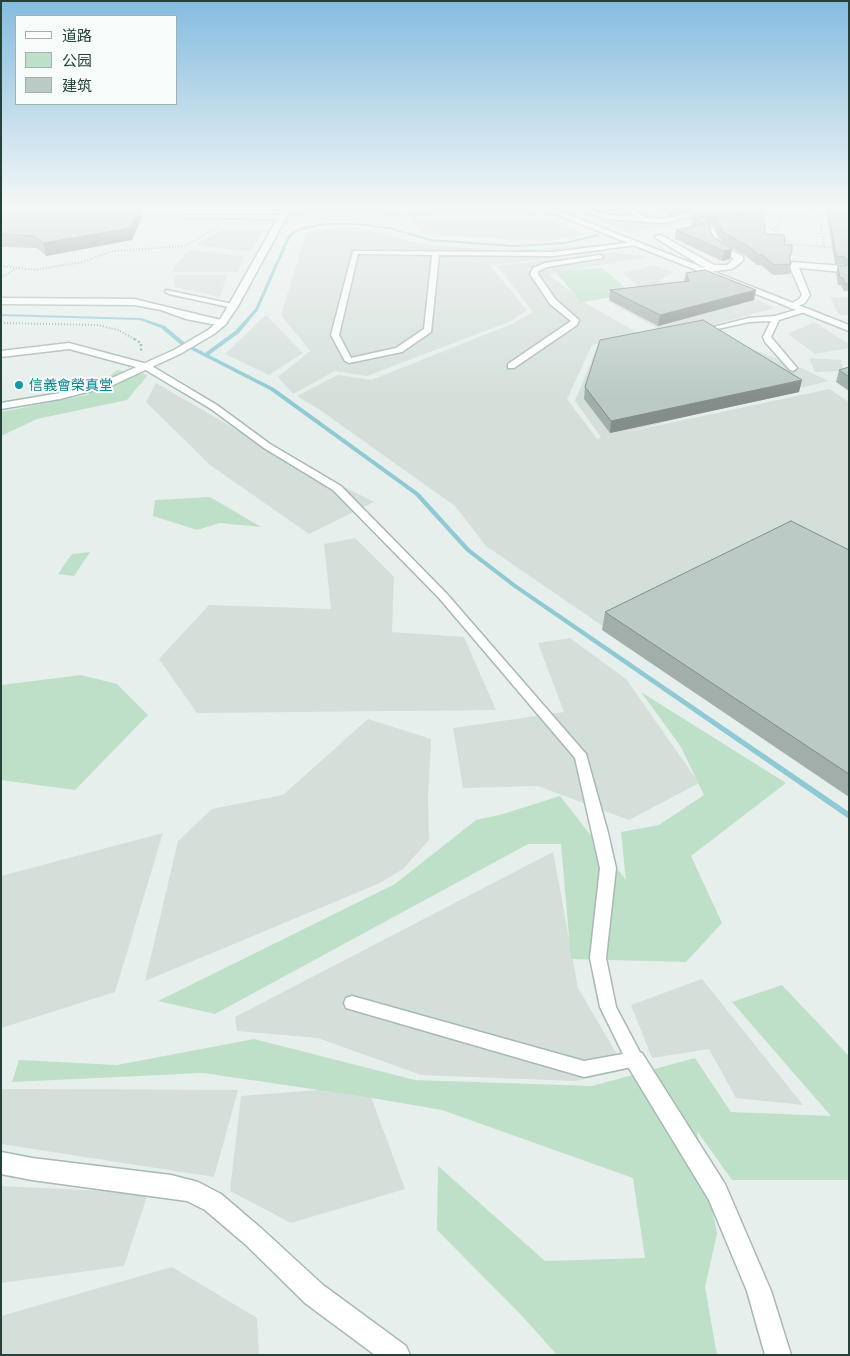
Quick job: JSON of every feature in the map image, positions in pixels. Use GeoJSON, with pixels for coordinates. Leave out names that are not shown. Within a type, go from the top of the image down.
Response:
{"type":"FeatureCollection","features":[{"type":"Feature","properties":{"kind":"street"},"geometry":{"type":"LineString","coordinates":[[1,406],[60,396],[107,384],[178,352],[200,340],[222,323],[252,270]]}},
{"type":"Feature","properties":{"kind":"street"},"geometry":{"type":"LineString","coordinates":[[708,270],[849,328]]}},
{"type":"Feature","properties":{"kind":"street"},"geometry":{"type":"LineString","coordinates":[[792,306],[802,301],[806,295],[795,270]]}},
{"type":"Feature","properties":{"kind":"street"},"geometry":{"type":"LineString","coordinates":[[1,301],[134,302],[186,316],[222,323]]}},
{"type":"Feature","properties":{"kind":"street"},"geometry":{"type":"LineString","coordinates":[[1,354],[69,346],[147,367]]}},
{"type":"Feature","properties":{"kind":"street"},"geometry":{"type":"LineString","coordinates":[[635,1060],[717,1192],[759,1291],[778,1355]]}},
{"type":"Feature","properties":{"kind":"street"},"geometry":{"type":"LineString","coordinates":[[1,1163],[32,1170],[171,1186],[190,1190],[213,1202],[254,1237],[314,1294],[397,1355]]}},
{"type":"Feature","properties":{"kind":"lane"},"geometry":{"type":"LineString","coordinates":[[351,270],[335,335],[349,361],[399,350],[428,330],[434,270]]}},
{"type":"Feature","properties":{"kind":"lane"},"geometry":{"type":"LineString","coordinates":[[511,366],[574,324],[576,320],[553,302],[534,274],[536,270]]}},
{"type":"Feature","properties":{"kind":"lane"},"geometry":{"type":"LineString","coordinates":[[169,292],[233,306]]}},
{"type":"Feature","properties":{"kind":"lane"},"geometry":{"type":"LineString","coordinates":[[713,328],[749,320],[776,318],[802,310]]}},
{"type":"Feature","properties":{"kind":"lane"},"geometry":{"type":"LineString","coordinates":[[776,318],[767,337],[768,342],[793,368]]}},
{"type":"Feature","properties":{"kind":"lane"},"geometry":{"type":"LineString","coordinates":[[147,367],[214,407],[267,446],[337,488],[443,596],[581,757],[608,868],[598,958],[608,1007],[635,1060],[584,1069],[352,1003]]}},
{"type":"Feature","properties":{"kind":"path"},"geometry":{"type":"LineString","coordinates":[[1,278],[14,270]]}},
{"type":"Feature","properties":{"kind":"path"},"geometry":{"type":"LineString","coordinates":[[1,323],[98,325],[118,330],[141,343],[141,354],[128,362]]}},
{"type":"Feature","properties":{"kind":"shaded area"},"geometry":{"type":"Polygon","coordinates":[[[172,270],[239,270],[238,272],[171,272],[172,270]]]}},
{"type":"Feature","properties":{"kind":"shaded area"},"geometry":{"type":"Polygon","coordinates":[[[295,270],[494,270],[527,310],[511,321],[367,376],[335,371],[293,394],[278,377],[310,351],[281,315],[295,270]]]}},
{"type":"Feature","properties":{"kind":"shaded area"},"geometry":{"type":"Polygon","coordinates":[[[500,270],[570,270],[548,274],[587,304],[640,334],[592,345],[567,399],[597,439],[601,437],[575,401],[597,347],[705,331],[804,369],[828,381],[623,433],[829,389],[849,402],[849,793],[811,769],[486,546],[455,506],[320,410],[297,396],[338,375],[371,380],[512,324],[533,312],[500,270]]]}},
{"type":"Feature","properties":{"kind":"shaded area"},"geometry":{"type":"Polygon","coordinates":[[[633,270],[669,270],[673,272],[660,280],[664,288],[644,291],[622,273],[633,270]]]}},
{"type":"Feature","properties":{"kind":"shaded area"},"geometry":{"type":"Polygon","coordinates":[[[174,275],[227,275],[220,297],[175,287],[174,275]]]}},
{"type":"Feature","properties":{"kind":"shaded area"},"geometry":{"type":"Polygon","coordinates":[[[709,277],[775,308],[672,336],[607,301],[673,289],[709,277]]]}},
{"type":"Feature","properties":{"kind":"shaded area"},"geometry":{"type":"Polygon","coordinates":[[[830,297],[849,297],[849,315],[839,315],[830,297]]]}},
{"type":"Feature","properties":{"kind":"shaded area"},"geometry":{"type":"Polygon","coordinates":[[[266,315],[303,353],[269,375],[225,354],[266,315]]]}},
{"type":"Feature","properties":{"kind":"shaded area"},"geometry":{"type":"Polygon","coordinates":[[[814,322],[849,344],[849,348],[815,354],[788,334],[814,322]]]}},
{"type":"Feature","properties":{"kind":"shaded area"},"geometry":{"type":"Polygon","coordinates":[[[809,358],[841,360],[844,371],[815,372],[809,358]]]}},
{"type":"Feature","properties":{"kind":"shaded area"},"geometry":{"type":"Polygon","coordinates":[[[156,383],[270,449],[374,502],[309,534],[210,465],[146,402],[156,383]]]}},
{"type":"Feature","properties":{"kind":"shaded area"},"geometry":{"type":"Polygon","coordinates":[[[355,538],[394,577],[392,632],[464,637],[496,710],[197,713],[159,659],[209,605],[331,609],[324,544],[355,538]]]}},
{"type":"Feature","properties":{"kind":"shaded area"},"geometry":{"type":"Polygon","coordinates":[[[570,638],[626,679],[699,783],[629,820],[538,786],[463,788],[453,728],[564,712],[538,643],[570,638]]]}},
{"type":"Feature","properties":{"kind":"shaded area"},"geometry":{"type":"Polygon","coordinates":[[[368,719],[431,739],[428,797],[429,840],[403,869],[380,883],[145,981],[178,841],[212,809],[283,795],[368,719]]]}},
{"type":"Feature","properties":{"kind":"shaded area"},"geometry":{"type":"Polygon","coordinates":[[[163,833],[115,992],[1,1028],[1,876],[163,833]]]}},
{"type":"Feature","properties":{"kind":"shaded area"},"geometry":{"type":"Polygon","coordinates":[[[553,852],[578,988],[626,1070],[575,1081],[421,1075],[318,1038],[237,1031],[235,1017],[553,852]]]}},
{"type":"Feature","properties":{"kind":"shaded area"},"geometry":{"type":"Polygon","coordinates":[[[702,979],[803,1105],[736,1098],[709,1049],[652,1058],[631,1005],[702,979]]]}},
{"type":"Feature","properties":{"kind":"shaded area"},"geometry":{"type":"Polygon","coordinates":[[[367,1086],[405,1189],[291,1223],[230,1191],[241,1096],[367,1086]]]}},
{"type":"Feature","properties":{"kind":"shaded area"},"geometry":{"type":"Polygon","coordinates":[[[1,1089],[238,1090],[214,1177],[1,1144],[1,1089]]]}},
{"type":"Feature","properties":{"kind":"shaded area"},"geometry":{"type":"Polygon","coordinates":[[[1,1186],[148,1193],[124,1266],[1,1283],[1,1186]]]}},
{"type":"Feature","properties":{"kind":"shaded area"},"geometry":{"type":"Polygon","coordinates":[[[172,1267],[257,1318],[259,1355],[1,1355],[1,1316],[172,1267]]]}},
{"type":"Feature","properties":{"kind":"green space"},"geometry":{"type":"Polygon","coordinates":[[[605,270],[633,294],[581,302],[555,271],[605,270]]]}},
{"type":"Feature","properties":{"kind":"green space"},"geometry":{"type":"Polygon","coordinates":[[[117,370],[148,375],[127,400],[37,419],[1,436],[1,412],[87,395],[117,370]]]}},
{"type":"Feature","properties":{"kind":"green space"},"geometry":{"type":"Polygon","coordinates":[[[210,497],[261,527],[220,523],[197,530],[153,516],[155,500],[210,497]]]}},
{"type":"Feature","properties":{"kind":"green space"},"geometry":{"type":"Polygon","coordinates":[[[90,552],[74,576],[58,574],[72,554],[90,552]]]}},
{"type":"Feature","properties":{"kind":"green space"},"geometry":{"type":"Polygon","coordinates":[[[81,675],[117,684],[148,715],[75,790],[1,780],[1,685],[81,675]]]}},
{"type":"Feature","properties":{"kind":"green space"},"geometry":{"type":"Polygon","coordinates":[[[641,692],[786,783],[691,856],[722,923],[686,962],[571,959],[561,844],[528,844],[215,1014],[158,1001],[395,884],[476,820],[503,814],[560,796],[626,880],[621,832],[659,825],[704,795],[681,747],[641,692]]]}},
{"type":"Feature","properties":{"kind":"green space"},"geometry":{"type":"Polygon","coordinates":[[[782,985],[849,1056],[849,1180],[732,1180],[697,1131],[717,1234],[705,1287],[717,1355],[557,1355],[524,1318],[437,1230],[438,1166],[545,1261],[645,1258],[633,1178],[442,1110],[360,1096],[203,1073],[12,1082],[19,1060],[117,1065],[254,1039],[415,1080],[592,1086],[695,1058],[731,1112],[831,1116],[732,1002],[782,985]]]}},
{"type":"Feature","properties":{"kind":"building"},"geometry":{"type":"Polygon","coordinates":[[[706,270],[756,290],[660,315],[610,290],[689,281],[686,273],[706,270]]]}},
{"type":"Feature","properties":{"kind":"building"},"geometry":{"type":"Polygon","coordinates":[[[839,270],[849,270],[849,284],[845,284],[843,278],[840,278],[839,270]]]}},
{"type":"Feature","properties":{"kind":"building"},"geometry":{"type":"Polygon","coordinates":[[[703,320],[802,380],[611,421],[585,387],[600,340],[703,320]]]}},
{"type":"Feature","properties":{"kind":"building"},"geometry":{"type":"Polygon","coordinates":[[[849,367],[849,377],[839,370],[849,367]]]}},
{"type":"Feature","properties":{"kind":"building"},"geometry":{"type":"Polygon","coordinates":[[[791,521],[849,550],[849,774],[605,612],[791,521]]]}},
{"type":"Feature","properties":{"kind":"waterway"},"geometry":{"type":"LineString","coordinates":[[206,355],[237,332],[257,309],[274,270]]}},
{"type":"Feature","properties":{"kind":"waterway"},"geometry":{"type":"LineString","coordinates":[[1,315],[141,319],[163,327],[182,343],[272,389],[417,494],[468,550],[515,586],[849,816]]}},
{"type":"Feature","properties":{"kind":"place","name":"信義會榮真堂"},"geometry":{"type":"Point","coordinates":[19,385]}}]}
